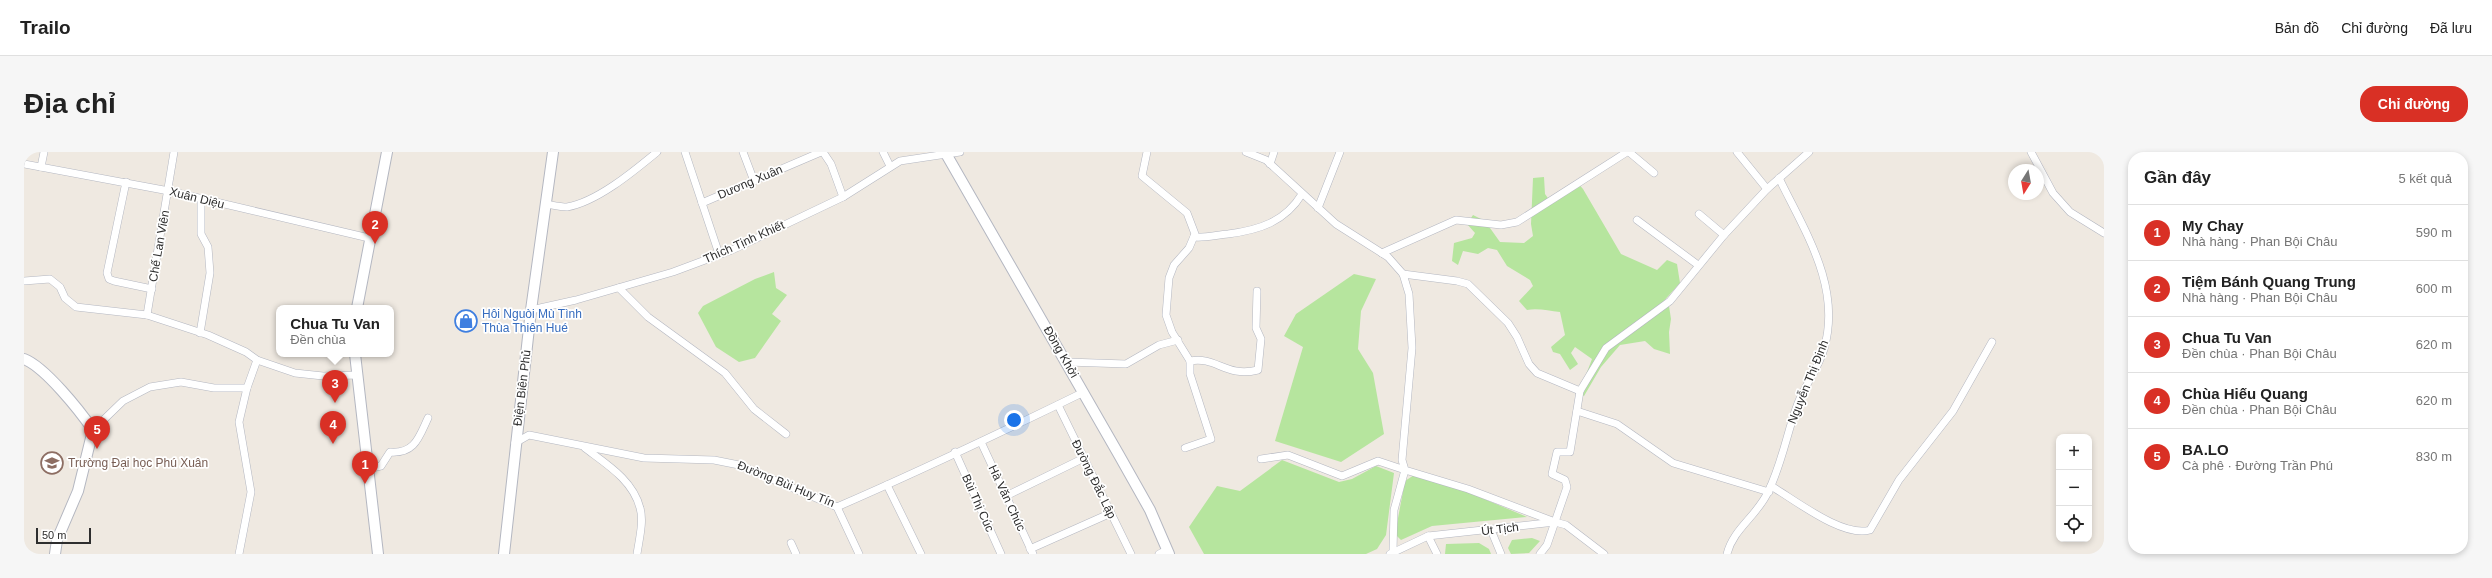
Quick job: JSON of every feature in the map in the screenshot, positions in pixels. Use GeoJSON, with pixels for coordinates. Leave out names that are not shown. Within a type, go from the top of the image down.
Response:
{"type":"FeatureCollection","features":[{"type":"Feature","properties":{"kind":"street"},"geometry":{"type":"LineString","coordinates":[[41,167],[44,152]]}},
{"type":"Feature","properties":{"kind":"street","name":"Chế Lan Viên"},"geometry":{"type":"LineString","coordinates":[[147,315],[169,191],[174,152]]}},
{"type":"Feature","properties":{"kind":"street"},"geometry":{"type":"LineString","coordinates":[[358,305],[369,238],[387,152]]}},
{"type":"Feature","properties":{"kind":"street","name":"Điện Biên Phủ"},"geometry":{"type":"LineString","coordinates":[[504,554],[515,443],[553,152]]}},
{"type":"Feature","properties":{"kind":"street"},"geometry":{"type":"LineString","coordinates":[[546,204],[566,207],[582,203],[598,195],[657,152]]}},
{"type":"Feature","properties":{"kind":"street"},"geometry":{"type":"LineString","coordinates":[[685,152],[719,254]]}},
{"type":"Feature","properties":{"kind":"street"},"geometry":{"type":"LineString","coordinates":[[743,152],[754,181]]}},
{"type":"Feature","properties":{"kind":"street"},"geometry":{"type":"LineString","coordinates":[[822,152],[831,164],[843,197]]}},
{"type":"Feature","properties":{"kind":"street","name":"Dương Xuân"},"geometry":{"type":"LineString","coordinates":[[702,203],[822,152]]}},
{"type":"Feature","properties":{"kind":"street"},"geometry":{"type":"LineString","coordinates":[[883,152],[890,166]]}},
{"type":"Feature","properties":{"kind":"street","name":"Thích Tịnh Khiết"},"geometry":{"type":"LineString","coordinates":[[532,310],[619,288],[719,254],[843,197],[900,161],[960,152]]}},
{"type":"Feature","properties":{"kind":"street"},"geometry":{"type":"LineString","coordinates":[[1146,152],[1142,176],[1187,213],[1196,234],[1189,248],[1174,265],[1169,278],[1166,315],[1172,332],[1190,361],[1190,374],[1211,439],[1185,448]]}},
{"type":"Feature","properties":{"kind":"street"},"geometry":{"type":"LineString","coordinates":[[1246,152],[1266,160],[1336,224],[1382,253],[1403,274],[1409,294],[1412,326],[1402,460],[1406,470],[1394,510],[1392,553]]}},
{"type":"Feature","properties":{"kind":"street"},"geometry":{"type":"LineString","coordinates":[[1270,164],[1274,152]]}},
{"type":"Feature","properties":{"kind":"street"},"geometry":{"type":"LineString","coordinates":[[1318,208],[1340,152]]}},
{"type":"Feature","properties":{"kind":"street"},"geometry":{"type":"LineString","coordinates":[[1382,253],[1456,220],[1501,225],[1517,222],[1628,152],[1654,173]]}},
{"type":"Feature","properties":{"kind":"street"},"geometry":{"type":"LineString","coordinates":[[1737,152],[1767,188]]}},
{"type":"Feature","properties":{"kind":"street"},"geometry":{"type":"LineString","coordinates":[[1540,554],[1547,545],[1567,485],[1563,479],[1552,474],[1557,452],[1570,452],[1580,392],[1608,345],[1666,304],[1724,234],[1767,188],[1809,152]]}},
{"type":"Feature","properties":{"kind":"street"},"geometry":{"type":"LineString","coordinates":[[2031,152],[2054,193],[2070,212],[2104,233]]}},
{"type":"Feature","properties":{"kind":"street","name":"Đồng Khởi"},"geometry":{"type":"LineString","coordinates":[[946,153],[1067,362],[1150,510],[1165,553]]}},
{"type":"Feature","properties":{"kind":"street","name":"Xuân Diệu"},"geometry":{"type":"LineString","coordinates":[[24,164],[169,191],[369,238]]}},
{"type":"Feature","properties":{"kind":"street","name":"Nguyễn Thị Định"},"geometry":{"type":"LineString","coordinates":[[1726,554],[1731,539],[1760,508],[1770,489],[1798,403],[1823,351],[1829,316],[1827,291],[1821,268],[1779,178]]}},
{"type":"Feature","properties":{"kind":"street"},"geometry":{"type":"LineString","coordinates":[[126,182],[107,273],[109,279],[114,281],[152,289]]}},
{"type":"Feature","properties":{"kind":"street"},"geometry":{"type":"LineString","coordinates":[[1194,237],[1207,238],[1257,230],[1276,221],[1294,207],[1302,194]]}},
{"type":"Feature","properties":{"kind":"street"},"geometry":{"type":"LineString","coordinates":[[200,333],[210,273],[208,247],[201,234],[201,199]]}},
{"type":"Feature","properties":{"kind":"street"},"geometry":{"type":"LineString","coordinates":[[1699,214],[1724,234]]}},
{"type":"Feature","properties":{"kind":"street"},"geometry":{"type":"LineString","coordinates":[[1637,220],[1698,265]]}},
{"type":"Feature","properties":{"kind":"street"},"geometry":{"type":"LineString","coordinates":[[1403,274],[1457,281],[1468,284],[1508,322],[1529,364],[1537,374],[1580,392]]}},
{"type":"Feature","properties":{"kind":"street"},"geometry":{"type":"LineString","coordinates":[[24,281],[50,279],[57,284],[65,298],[76,307],[147,315],[225,342],[258,360],[295,373],[323,376],[358,375]]}},
{"type":"Feature","properties":{"kind":"street"},"geometry":{"type":"LineString","coordinates":[[619,288],[648,317],[725,373],[754,409],[786,434]]}},
{"type":"Feature","properties":{"kind":"street"},"geometry":{"type":"LineString","coordinates":[[1190,361],[1207,360],[1234,373],[1258,370],[1260,339],[1256,328],[1257,291]]}},
{"type":"Feature","properties":{"kind":"street"},"geometry":{"type":"LineString","coordinates":[[1067,362],[1126,364],[1159,345],[1178,340]]}},
{"type":"Feature","properties":{"kind":"street"},"geometry":{"type":"LineString","coordinates":[[1577,412],[1617,424],[1673,463],[1770,489],[1839,526],[1855,532],[1870,530],[1899,480],[1953,411],[1992,342]]}},
{"type":"Feature","properties":{"kind":"street"},"geometry":{"type":"LineString","coordinates":[[355,357],[367,469],[378,554]]}},
{"type":"Feature","properties":{"kind":"street"},"geometry":{"type":"LineString","coordinates":[[24,359],[40,371],[75,405],[92,430]]}},
{"type":"Feature","properties":{"kind":"street"},"geometry":{"type":"LineString","coordinates":[[240,554],[251,492],[239,418],[242,412],[247,388],[258,360]]}},
{"type":"Feature","properties":{"kind":"street"},"geometry":{"type":"LineString","coordinates":[[55,554],[56,540],[78,491],[92,430],[123,401],[150,387],[181,382],[214,388],[247,388]]}},
{"type":"Feature","properties":{"kind":"street","name":"Đường Bùi Huy Tín"},"geometry":{"type":"LineString","coordinates":[[515,443],[529,435],[644,458],[714,460],[739,465],[837,506],[887,485],[955,452],[981,442],[1084,392]]}},
{"type":"Feature","properties":{"kind":"street","name":"Đường Đắc Lập"},"geometry":{"type":"LineString","coordinates":[[1058,405],[1131,554]]}},
{"type":"Feature","properties":{"kind":"street"},"geometry":{"type":"LineString","coordinates":[[367,469],[381,466],[390,452],[400,453],[414,446],[428,418]]}},
{"type":"Feature","properties":{"kind":"street","name":"Hà Văn Chúc"},"geometry":{"type":"LineString","coordinates":[[981,442],[1032,551]]}},
{"type":"Feature","properties":{"kind":"street"},"geometry":{"type":"LineString","coordinates":[[583,447],[618,473],[633,492],[641,509],[637,554]]}},
{"type":"Feature","properties":{"kind":"street","name":"Bùi Thị Cúc"},"geometry":{"type":"LineString","coordinates":[[955,452],[1001,554]]}},
{"type":"Feature","properties":{"kind":"street"},"geometry":{"type":"LineString","coordinates":[[1261,458],[1288,455],[1342,476],[1378,461],[1468,489],[1566,525],[1604,554]]}},
{"type":"Feature","properties":{"kind":"street"},"geometry":{"type":"LineString","coordinates":[[1006,496],[1084,458]]}},
{"type":"Feature","properties":{"kind":"street"},"geometry":{"type":"LineString","coordinates":[[887,485],[921,554]]}},
{"type":"Feature","properties":{"kind":"street"},"geometry":{"type":"LineString","coordinates":[[837,506],[859,554]]}},
{"type":"Feature","properties":{"kind":"street"},"geometry":{"type":"LineString","coordinates":[[1032,551],[1110,513]]}},
{"type":"Feature","properties":{"kind":"street","name":"Út Tịch"},"geometry":{"type":"LineString","coordinates":[[1392,553],[1428,536],[1555,522]]}},
{"type":"Feature","properties":{"kind":"street"},"geometry":{"type":"LineString","coordinates":[[1491,530],[1501,554]]}},
{"type":"Feature","properties":{"kind":"street"},"geometry":{"type":"LineString","coordinates":[[1428,536],[1437,554]]}},
{"type":"Feature","properties":{"kind":"street"},"geometry":{"type":"LineString","coordinates":[[791,543],[796,554]]}},
{"type":"Feature","properties":{"kind":"green space"},"geometry":{"type":"Polygon","coordinates":[[[1544,177],[1545,194],[1550,201],[1576,181],[1583,189],[1621,254],[1657,270],[1667,260],[1677,264],[1680,283],[1661,304],[1669,306],[1671,319],[1669,332],[1670,354],[1654,349],[1645,341],[1620,345],[1601,367],[1584,396],[1579,393],[1592,359],[1575,347],[1571,353],[1578,364],[1570,370],[1560,354],[1553,352],[1551,347],[1565,335],[1560,312],[1539,309],[1527,310],[1519,301],[1533,286],[1530,280],[1507,266],[1497,250],[1488,248],[1478,254],[1463,251],[1458,265],[1452,261],[1454,243],[1472,238],[1475,233],[1467,224],[1473,215],[1485,221],[1500,242],[1524,243],[1533,236],[1531,224],[1533,178],[1544,177]]]}},
{"type":"Feature","properties":{"kind":"green space"},"geometry":{"type":"Polygon","coordinates":[[[774,272],[776,288],[787,295],[772,314],[781,321],[755,358],[739,362],[716,347],[698,313],[703,306],[755,279],[774,272]]]}},
{"type":"Feature","properties":{"kind":"green space"},"geometry":{"type":"Polygon","coordinates":[[[1354,274],[1376,279],[1361,311],[1358,349],[1373,373],[1384,434],[1341,462],[1275,441],[1303,347],[1284,336],[1296,314],[1354,274]]]}},
{"type":"Feature","properties":{"kind":"green space"},"geometry":{"type":"Polygon","coordinates":[[[1282,460],[1339,482],[1352,479],[1376,466],[1394,473],[1386,535],[1377,549],[1366,554],[1204,554],[1189,527],[1217,486],[1240,491],[1282,460]]]}},
{"type":"Feature","properties":{"kind":"green space"},"geometry":{"type":"Polygon","coordinates":[[[1414,475],[1470,493],[1527,517],[1432,526],[1401,540],[1395,534],[1405,481],[1414,475]]]}},
{"type":"Feature","properties":{"kind":"green space"},"geometry":{"type":"Polygon","coordinates":[[[1532,538],[1540,541],[1529,553],[1511,554],[1508,548],[1512,540],[1532,538]]]}},
{"type":"Feature","properties":{"kind":"green space"},"geometry":{"type":"Polygon","coordinates":[[[1479,543],[1489,549],[1491,554],[1445,554],[1446,544],[1479,543]]]}},
{"type":"Feature","properties":{"kind":"place","name":"Tiệm Bánh Quang Trung"},"geometry":{"type":"Point","coordinates":[375,244]}},
{"type":"Feature","properties":{"kind":"place","name":"Hôi Nguòi Mù Tình Thùa Thiên Hué"},"geometry":{"type":"Point","coordinates":[466,321]}},
{"type":"Feature","properties":{"kind":"place","name":"Chua Tu Van"},"geometry":{"type":"Point","coordinates":[335,403]}},
{"type":"Feature","properties":{"kind":"place","name":"Chùa Hiếu Quang"},"geometry":{"type":"Point","coordinates":[333,444]}},
{"type":"Feature","properties":{"kind":"place","name":"BA.LO"},"geometry":{"type":"Point","coordinates":[97,449]}},
{"type":"Feature","properties":{"kind":"place","name":"Trường Đại học Phú Xuân"},"geometry":{"type":"Point","coordinates":[52,463]}},
{"type":"Feature","properties":{"kind":"place","name":"My Chay"},"geometry":{"type":"Point","coordinates":[365,484]}}]}
